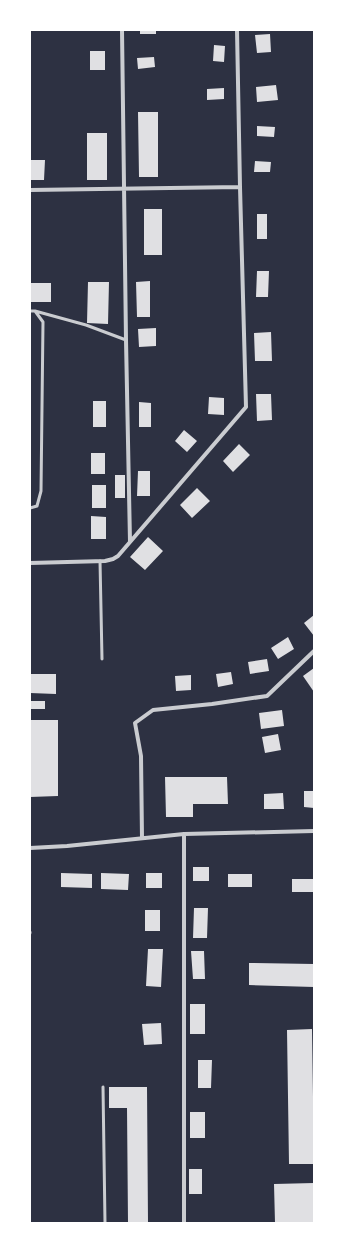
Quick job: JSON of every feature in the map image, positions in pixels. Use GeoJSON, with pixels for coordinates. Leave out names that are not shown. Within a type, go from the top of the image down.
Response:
{"type":"FeatureCollection","features":[{"type":"Feature","properties":{"kind":"street"},"geometry":{"type":"LineString","coordinates":[[122,30],[130,543]]}},
{"type":"Feature","properties":{"kind":"street"},"geometry":{"type":"LineString","coordinates":[[30,563],[100,561],[113,559],[118,556],[246,407],[237,30]]}},
{"type":"Feature","properties":{"kind":"street"},"geometry":{"type":"LineString","coordinates":[[30,190],[240,187]]}},
{"type":"Feature","properties":{"kind":"street"},"geometry":{"type":"LineString","coordinates":[[142,838],[141,756],[135,723],[153,710],[212,704],[267,696],[314,652]]}},
{"type":"Feature","properties":{"kind":"street"},"geometry":{"type":"LineString","coordinates":[[30,848],[67,846],[184,834],[314,831]]}},
{"type":"Feature","properties":{"kind":"street"},"geometry":{"type":"LineString","coordinates":[[184,834],[184,1223]]}},
{"type":"Feature","properties":{"kind":"lane"},"geometry":{"type":"LineString","coordinates":[[30,311],[86,325],[126,340]]}},
{"type":"Feature","properties":{"kind":"lane"},"geometry":{"type":"LineString","coordinates":[[30,508],[37,506],[41,490],[43,322],[34,311]]}},
{"type":"Feature","properties":{"kind":"lane"},"geometry":{"type":"LineString","coordinates":[[100,561],[102,659]]}},
{"type":"Feature","properties":{"kind":"lane"},"geometry":{"type":"LineString","coordinates":[[103,1087],[105,1223]]}},
{"type":"Feature","properties":{"kind":"building"},"geometry":{"type":"Polygon","coordinates":[[[140,30],[156,30],[156,34],[140,34],[140,30]]]}},
{"type":"Feature","properties":{"kind":"building"},"geometry":{"type":"Polygon","coordinates":[[[270,34],[271,52],[257,53],[255,35],[270,34]]]}},
{"type":"Feature","properties":{"kind":"building"},"geometry":{"type":"Polygon","coordinates":[[[214,45],[225,46],[224,62],[213,61],[214,45]]]}},
{"type":"Feature","properties":{"kind":"building"},"geometry":{"type":"Polygon","coordinates":[[[90,51],[105,51],[105,70],[90,70],[90,51]]]}},
{"type":"Feature","properties":{"kind":"building"},"geometry":{"type":"Polygon","coordinates":[[[154,57],[155,67],[138,69],[137,58],[154,57]]]}},
{"type":"Feature","properties":{"kind":"building"},"geometry":{"type":"Polygon","coordinates":[[[276,85],[278,100],[257,102],[256,87],[276,85]]]}},
{"type":"Feature","properties":{"kind":"building"},"geometry":{"type":"Polygon","coordinates":[[[224,88],[224,99],[207,100],[207,89],[224,88]]]}},
{"type":"Feature","properties":{"kind":"building"},"geometry":{"type":"Polygon","coordinates":[[[138,112],[158,112],[158,177],[139,177],[138,112]]]}},
{"type":"Feature","properties":{"kind":"building"},"geometry":{"type":"Polygon","coordinates":[[[257,126],[275,127],[274,137],[257,136],[257,126]]]}},
{"type":"Feature","properties":{"kind":"building"},"geometry":{"type":"Polygon","coordinates":[[[87,133],[107,133],[107,180],[87,180],[87,133]]]}},
{"type":"Feature","properties":{"kind":"building"},"geometry":{"type":"Polygon","coordinates":[[[30,160],[45,160],[44,180],[30,180],[30,160]]]}},
{"type":"Feature","properties":{"kind":"building"},"geometry":{"type":"Polygon","coordinates":[[[255,161],[271,162],[270,172],[254,172],[255,161]]]}},
{"type":"Feature","properties":{"kind":"building"},"geometry":{"type":"Polygon","coordinates":[[[144,209],[162,209],[162,255],[144,255],[144,209]]]}},
{"type":"Feature","properties":{"kind":"building"},"geometry":{"type":"Polygon","coordinates":[[[257,214],[267,214],[267,239],[257,239],[257,214]]]}},
{"type":"Feature","properties":{"kind":"building"},"geometry":{"type":"Polygon","coordinates":[[[257,271],[269,271],[268,297],[256,297],[257,271]]]}},
{"type":"Feature","properties":{"kind":"building"},"geometry":{"type":"Polygon","coordinates":[[[150,281],[150,317],[137,317],[136,282],[150,281]]]}},
{"type":"Feature","properties":{"kind":"building"},"geometry":{"type":"Polygon","coordinates":[[[88,282],[109,282],[108,324],[87,323],[88,282]]]}},
{"type":"Feature","properties":{"kind":"building"},"geometry":{"type":"Polygon","coordinates":[[[30,283],[51,283],[51,302],[30,302],[30,283]]]}},
{"type":"Feature","properties":{"kind":"building"},"geometry":{"type":"Polygon","coordinates":[[[156,328],[156,346],[139,347],[138,329],[156,328]]]}},
{"type":"Feature","properties":{"kind":"building"},"geometry":{"type":"Polygon","coordinates":[[[271,332],[272,361],[255,361],[254,333],[271,332]]]}},
{"type":"Feature","properties":{"kind":"building"},"geometry":{"type":"Polygon","coordinates":[[[256,394],[271,394],[272,420],[257,421],[256,394]]]}},
{"type":"Feature","properties":{"kind":"building"},"geometry":{"type":"Polygon","coordinates":[[[209,397],[224,398],[224,415],[208,414],[209,397]]]}},
{"type":"Feature","properties":{"kind":"building"},"geometry":{"type":"Polygon","coordinates":[[[93,401],[106,401],[106,427],[93,427],[93,401]]]}},
{"type":"Feature","properties":{"kind":"building"},"geometry":{"type":"Polygon","coordinates":[[[139,402],[151,403],[151,427],[139,427],[139,402]]]}},
{"type":"Feature","properties":{"kind":"building"},"geometry":{"type":"Polygon","coordinates":[[[184,430],[197,441],[187,452],[175,441],[184,430]]]}},
{"type":"Feature","properties":{"kind":"building"},"geometry":{"type":"Polygon","coordinates":[[[239,444],[250,455],[233,472],[223,461],[239,444]]]}},
{"type":"Feature","properties":{"kind":"building"},"geometry":{"type":"Polygon","coordinates":[[[91,453],[105,453],[105,474],[91,474],[91,453]]]}},
{"type":"Feature","properties":{"kind":"building"},"geometry":{"type":"Polygon","coordinates":[[[138,471],[150,471],[150,496],[137,496],[138,471]]]}},
{"type":"Feature","properties":{"kind":"building"},"geometry":{"type":"Polygon","coordinates":[[[115,475],[125,475],[125,498],[115,498],[115,475]]]}},
{"type":"Feature","properties":{"kind":"building"},"geometry":{"type":"Polygon","coordinates":[[[92,485],[106,485],[106,508],[92,508],[92,485]]]}},
{"type":"Feature","properties":{"kind":"building"},"geometry":{"type":"Polygon","coordinates":[[[197,488],[210,501],[192,518],[180,505],[197,488]]]}},
{"type":"Feature","properties":{"kind":"building"},"geometry":{"type":"Polygon","coordinates":[[[91,516],[106,517],[106,539],[91,539],[91,516]]]}},
{"type":"Feature","properties":{"kind":"building"},"geometry":{"type":"Polygon","coordinates":[[[148,537],[163,551],[145,570],[130,557],[148,537]]]}},
{"type":"Feature","properties":{"kind":"building"},"geometry":{"type":"Polygon","coordinates":[[[314,615],[314,636],[304,623],[314,615]]]}},
{"type":"Feature","properties":{"kind":"building"},"geometry":{"type":"Polygon","coordinates":[[[288,637],[294,649],[278,659],[271,648],[288,637]]]}},
{"type":"Feature","properties":{"kind":"building"},"geometry":{"type":"Polygon","coordinates":[[[267,659],[269,671],[250,674],[248,662],[267,659]]]}},
{"type":"Feature","properties":{"kind":"building"},"geometry":{"type":"Polygon","coordinates":[[[314,668],[314,692],[303,676],[314,668]]]}},
{"type":"Feature","properties":{"kind":"building"},"geometry":{"type":"Polygon","coordinates":[[[231,672],[233,684],[218,687],[216,674],[231,672]]]}},
{"type":"Feature","properties":{"kind":"building"},"geometry":{"type":"Polygon","coordinates":[[[30,674],[56,674],[56,694],[30,693],[30,674]]]}},
{"type":"Feature","properties":{"kind":"building"},"geometry":{"type":"Polygon","coordinates":[[[191,675],[191,690],[176,691],[175,676],[191,675]]]}},
{"type":"Feature","properties":{"kind":"building"},"geometry":{"type":"Polygon","coordinates":[[[30,701],[45,701],[45,709],[30,709],[30,701]]]}},
{"type":"Feature","properties":{"kind":"building"},"geometry":{"type":"Polygon","coordinates":[[[282,710],[284,726],[261,729],[259,713],[282,710]]]}},
{"type":"Feature","properties":{"kind":"building"},"geometry":{"type":"Polygon","coordinates":[[[30,720],[58,720],[58,796],[30,797],[30,720]]]}},
{"type":"Feature","properties":{"kind":"building"},"geometry":{"type":"Polygon","coordinates":[[[278,734],[281,750],[265,753],[262,737],[278,734]]]}},
{"type":"Feature","properties":{"kind":"building"},"geometry":{"type":"Polygon","coordinates":[[[165,777],[227,777],[228,804],[193,804],[193,817],[166,817],[165,777]]]}},
{"type":"Feature","properties":{"kind":"building"},"geometry":{"type":"Polygon","coordinates":[[[304,791],[314,791],[314,808],[304,807],[304,791]]]}},
{"type":"Feature","properties":{"kind":"building"},"geometry":{"type":"Polygon","coordinates":[[[283,793],[284,809],[264,809],[264,794],[283,793]]]}},
{"type":"Feature","properties":{"kind":"building"},"geometry":{"type":"Polygon","coordinates":[[[193,867],[209,867],[209,881],[193,881],[193,867]]]}},
{"type":"Feature","properties":{"kind":"building"},"geometry":{"type":"Polygon","coordinates":[[[61,873],[92,874],[92,888],[61,887],[61,873]]]}},
{"type":"Feature","properties":{"kind":"building"},"geometry":{"type":"Polygon","coordinates":[[[101,873],[129,874],[128,890],[101,889],[101,873]]]}},
{"type":"Feature","properties":{"kind":"building"},"geometry":{"type":"Polygon","coordinates":[[[146,873],[162,873],[162,888],[146,888],[146,873]]]}},
{"type":"Feature","properties":{"kind":"building"},"geometry":{"type":"Polygon","coordinates":[[[228,874],[252,874],[252,887],[228,887],[228,874]]]}},
{"type":"Feature","properties":{"kind":"building"},"geometry":{"type":"Polygon","coordinates":[[[292,879],[314,879],[314,892],[292,892],[292,879]]]}},
{"type":"Feature","properties":{"kind":"building"},"geometry":{"type":"Polygon","coordinates":[[[194,908],[208,908],[207,938],[193,938],[194,908]]]}},
{"type":"Feature","properties":{"kind":"building"},"geometry":{"type":"Polygon","coordinates":[[[145,910],[160,910],[160,931],[145,931],[145,910]]]}},
{"type":"Feature","properties":{"kind":"building"},"geometry":{"type":"Polygon","coordinates":[[[148,949],[163,949],[161,987],[146,986],[148,949]]]}},
{"type":"Feature","properties":{"kind":"building"},"geometry":{"type":"Polygon","coordinates":[[[191,951],[204,951],[205,979],[193,979],[191,951]]]}},
{"type":"Feature","properties":{"kind":"building"},"geometry":{"type":"Polygon","coordinates":[[[249,963],[314,964],[314,987],[249,985],[249,963]]]}},
{"type":"Feature","properties":{"kind":"building"},"geometry":{"type":"Polygon","coordinates":[[[190,1004],[205,1004],[205,1034],[190,1034],[190,1004]]]}},
{"type":"Feature","properties":{"kind":"building"},"geometry":{"type":"Polygon","coordinates":[[[161,1023],[162,1044],[144,1045],[142,1024],[161,1023]]]}},
{"type":"Feature","properties":{"kind":"building"},"geometry":{"type":"Polygon","coordinates":[[[312,1029],[314,1164],[289,1164],[287,1030],[312,1029]]]}},
{"type":"Feature","properties":{"kind":"building"},"geometry":{"type":"Polygon","coordinates":[[[198,1060],[212,1060],[211,1088],[198,1088],[198,1060]]]}},
{"type":"Feature","properties":{"kind":"building"},"geometry":{"type":"Polygon","coordinates":[[[109,1087],[147,1087],[148,1223],[128,1223],[127,1108],[109,1108],[109,1087]]]}},
{"type":"Feature","properties":{"kind":"building"},"geometry":{"type":"Polygon","coordinates":[[[190,1112],[205,1112],[205,1138],[190,1138],[190,1112]]]}},
{"type":"Feature","properties":{"kind":"building"},"geometry":{"type":"Polygon","coordinates":[[[189,1169],[202,1169],[202,1194],[189,1194],[189,1169]]]}},
{"type":"Feature","properties":{"kind":"building"},"geometry":{"type":"Polygon","coordinates":[[[314,1183],[314,1223],[275,1223],[274,1184],[314,1183]]]}}]}
